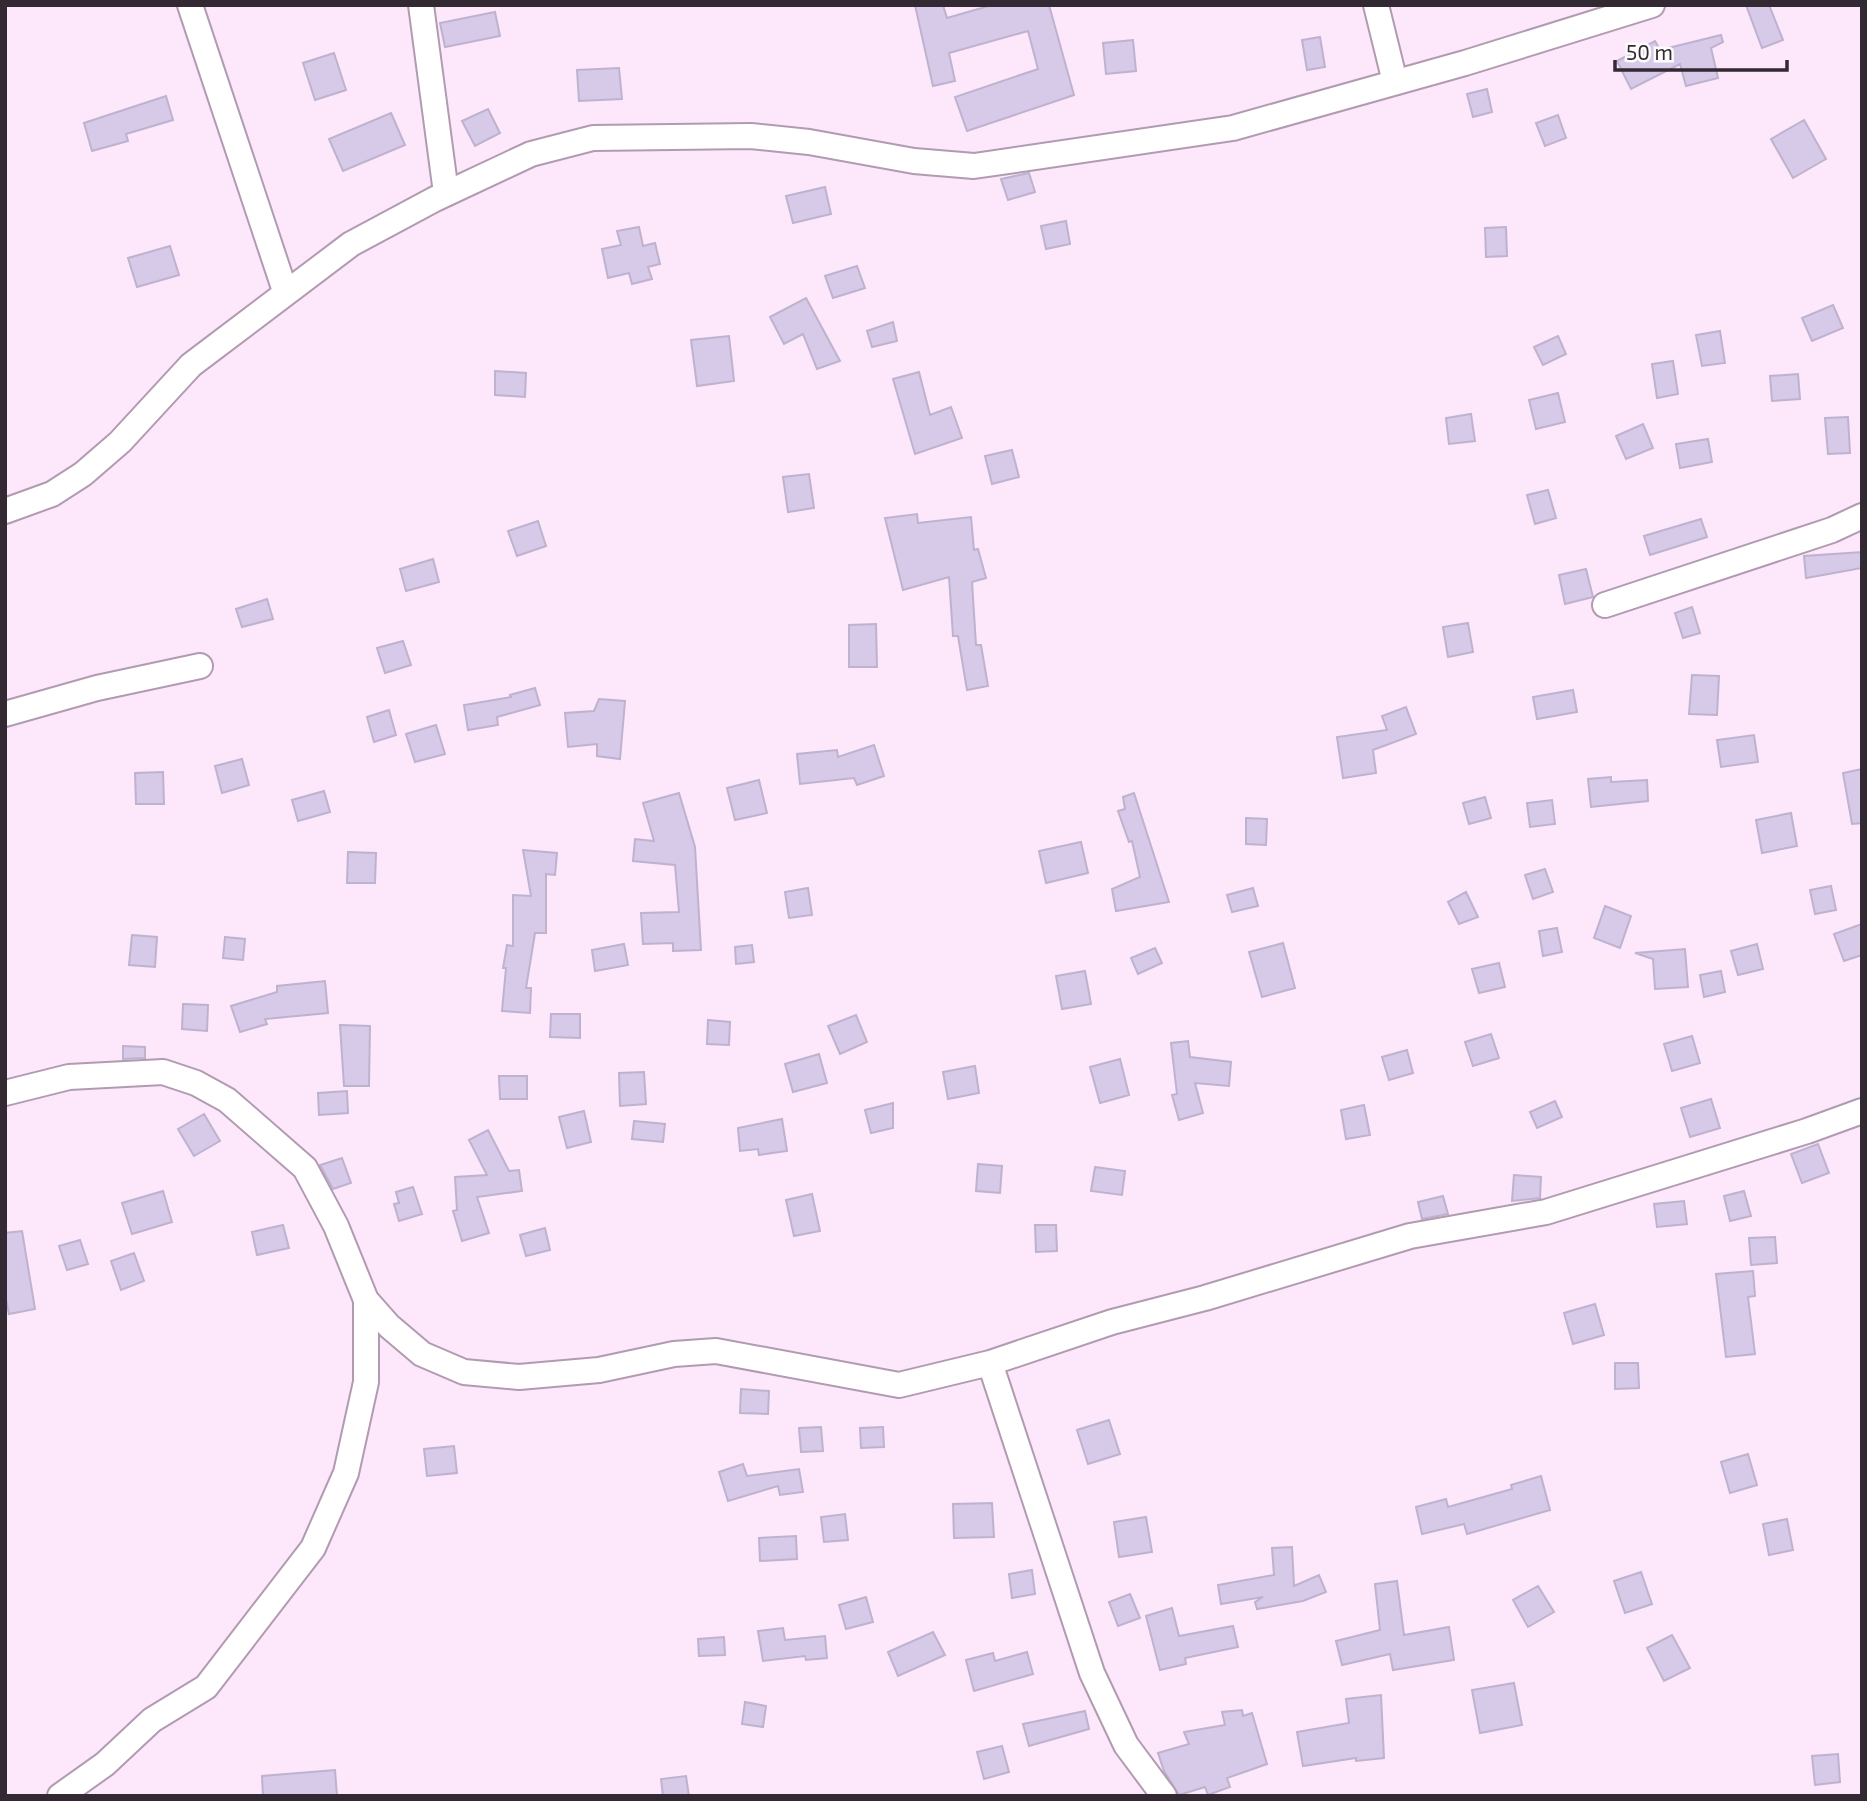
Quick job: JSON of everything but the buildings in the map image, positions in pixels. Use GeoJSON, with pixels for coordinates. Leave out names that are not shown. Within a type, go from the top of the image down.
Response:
{"type":"FeatureCollection","features":[{"type":"Feature","properties":{"kind":"street"},"geometry":{"type":"LineString","coordinates":[[190,5],[285,291]]}},
{"type":"Feature","properties":{"kind":"street"},"geometry":{"type":"LineString","coordinates":[[421,5],[446,193]]}},
{"type":"Feature","properties":{"kind":"street"},"geometry":{"type":"LineString","coordinates":[[1376,5],[1395,82]]}},
{"type":"Feature","properties":{"kind":"street"},"geometry":{"type":"LineString","coordinates":[[5,511],[52,494],[83,474],[120,442],[191,365],[285,291],[351,244],[446,193],[531,154],[593,138],[751,135],[809,142],[914,161],[974,166],[1233,128],[1652,5]]}},
{"type":"Feature","properties":{"kind":"street"},"geometry":{"type":"LineString","coordinates":[[1605,605],[1832,530],[1862,516]]}},
{"type":"Feature","properties":{"kind":"street"},"geometry":{"type":"LineString","coordinates":[[5,714],[96,688],[200,666]]}},
{"type":"Feature","properties":{"kind":"street"},"geometry":{"type":"LineString","coordinates":[[5,1093],[69,1077],[163,1072],[196,1083],[227,1100],[305,1168],[336,1227],[366,1300],[389,1326],[422,1354],[464,1372],[519,1377],[599,1370],[674,1354],[716,1352],[868,1382],[900,1385],[989,1363],[1101,1325],[1205,1298],[1410,1236],[1546,1212],[1862,1111]]}},
{"type":"Feature","properties":{"kind":"street"},"geometry":{"type":"LineString","coordinates":[[74,1792],[152,1720],[206,1687],[313,1548],[346,1473],[366,1382],[366,1300]]}},
{"type":"Feature","properties":{"kind":"street"},"geometry":{"type":"LineString","coordinates":[[989,1363],[1092,1673],[1126,1745],[1164,1796]]}}]}
